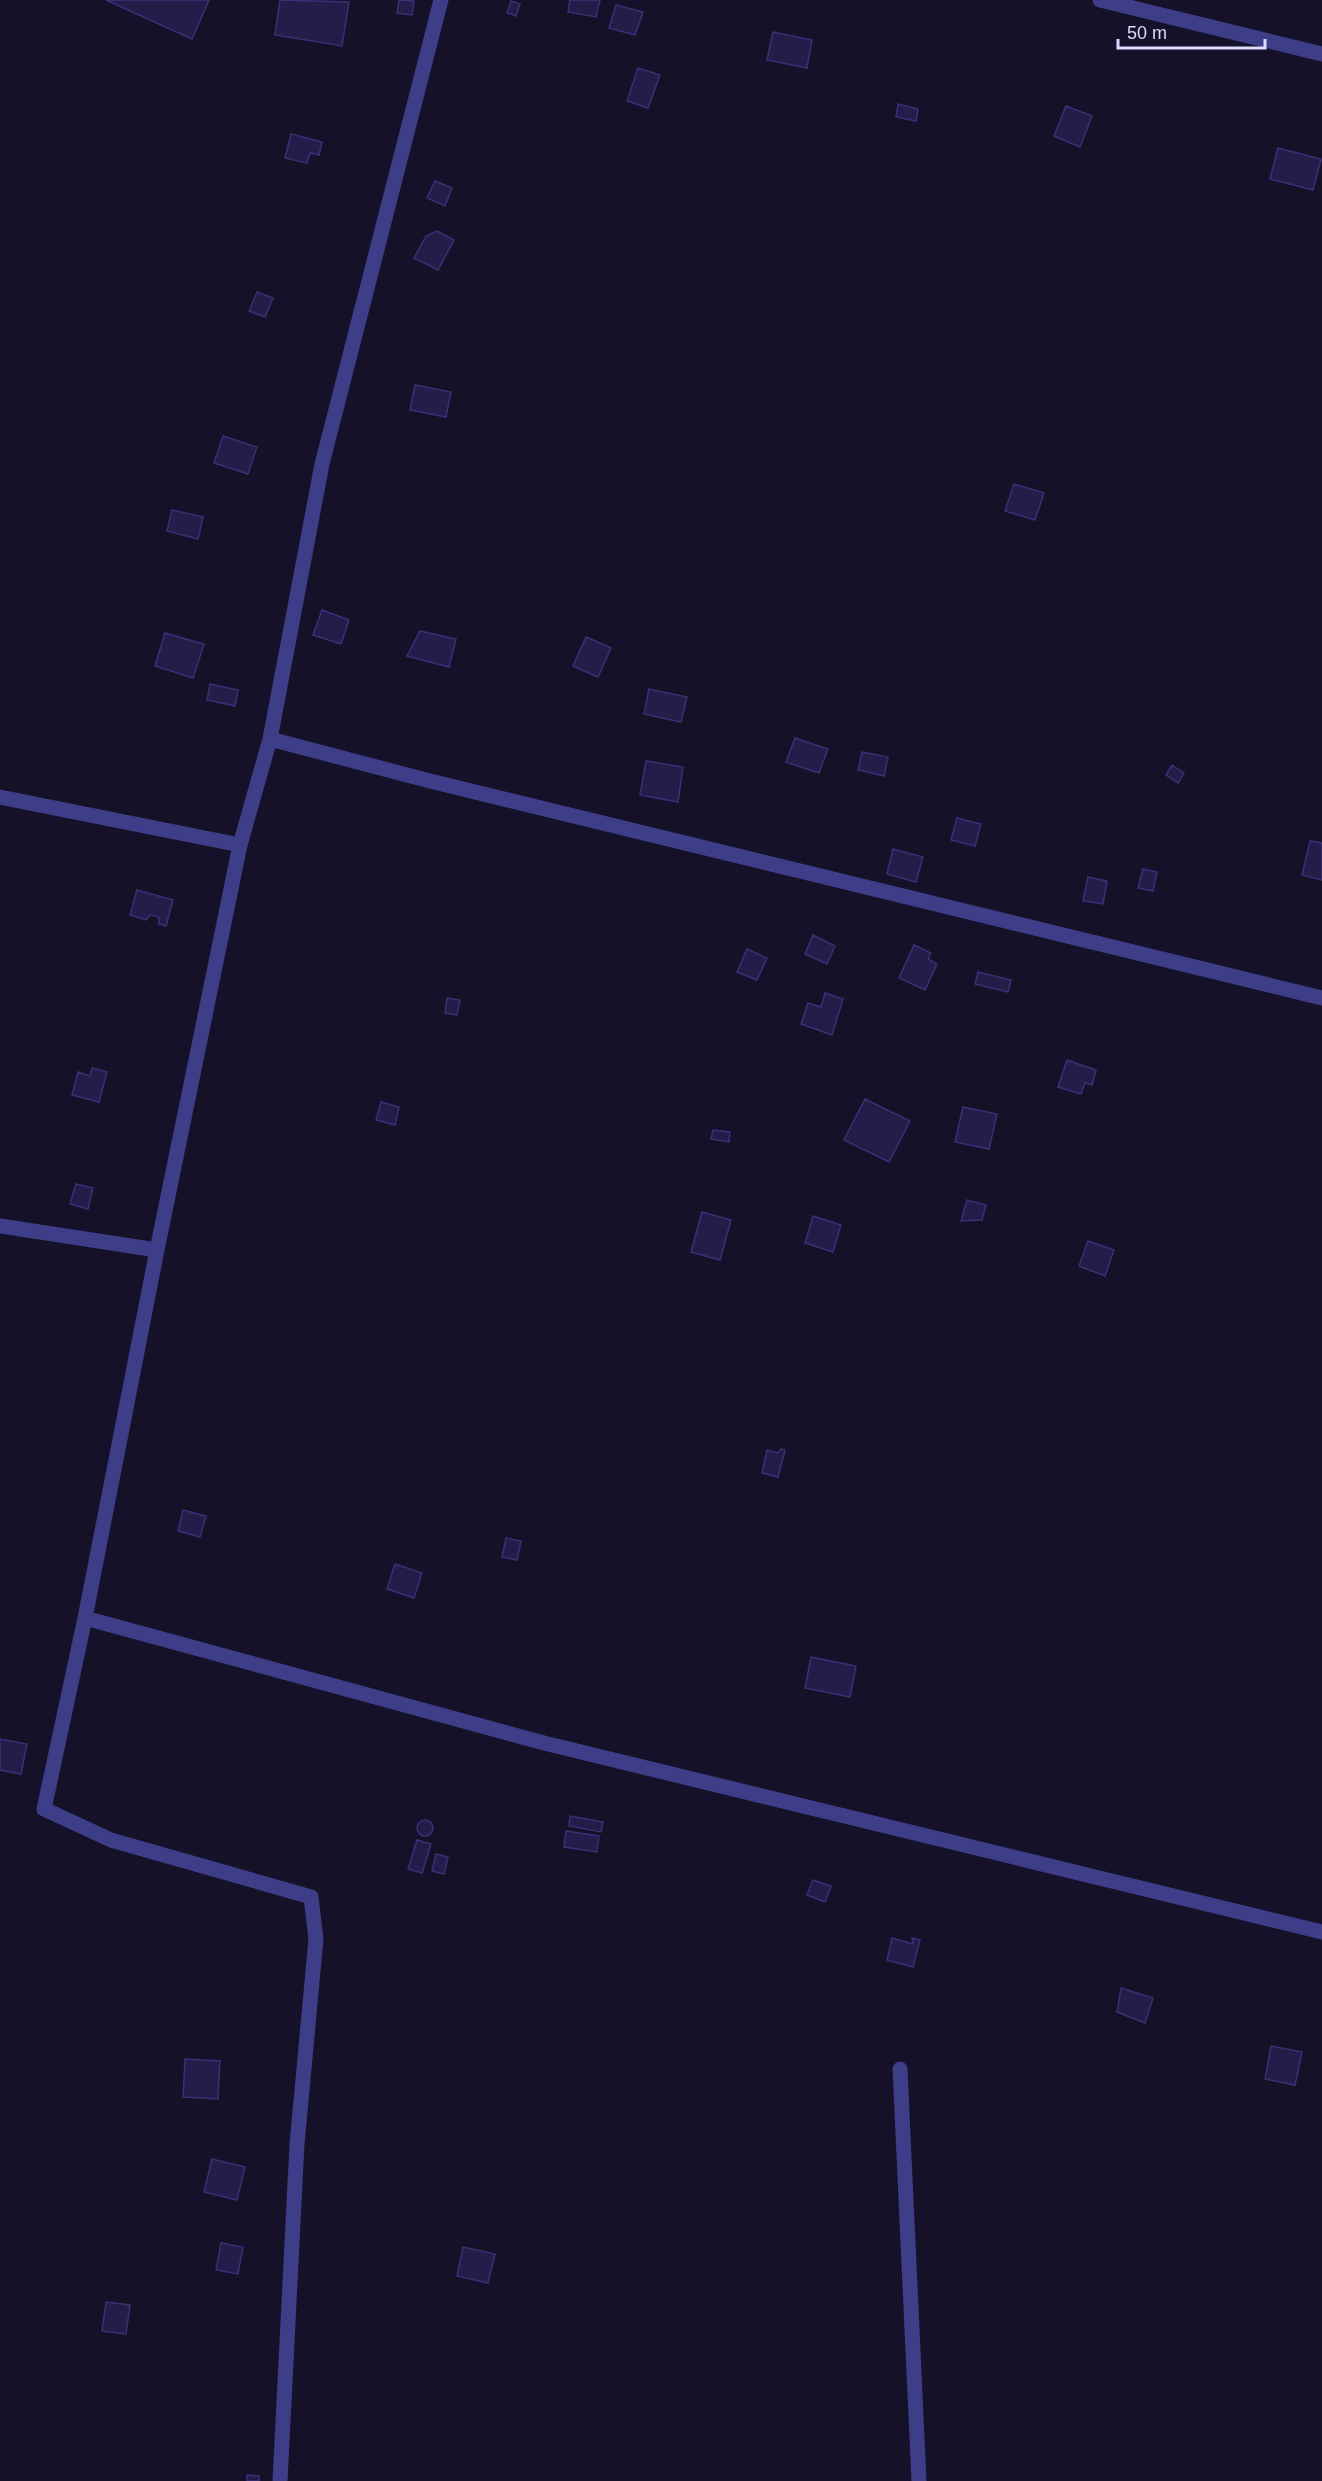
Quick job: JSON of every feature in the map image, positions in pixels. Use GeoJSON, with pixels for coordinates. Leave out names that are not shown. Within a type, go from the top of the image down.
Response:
{"type":"FeatureCollection","features":[{"type":"Feature","properties":{"kind":"street"},"geometry":{"type":"LineString","coordinates":[[280,2481],[297,2144],[316,1939],[311,1897],[111,1840],[44,1809],[85,1618],[240,845],[270,739],[322,464],[441,0]]}},
{"type":"Feature","properties":{"kind":"street"},"geometry":{"type":"LineString","coordinates":[[1100,0],[1322,54]]}},
{"type":"Feature","properties":{"kind":"street"},"geometry":{"type":"LineString","coordinates":[[270,739],[465,789],[1322,998]]}},
{"type":"Feature","properties":{"kind":"street"},"geometry":{"type":"LineString","coordinates":[[0,797],[240,845]]}},
{"type":"Feature","properties":{"kind":"street"},"geometry":{"type":"LineString","coordinates":[[0,1226],[157,1250]]}},
{"type":"Feature","properties":{"kind":"street"},"geometry":{"type":"LineString","coordinates":[[85,1618],[544,1743],[1322,1932]]}},
{"type":"Feature","properties":{"kind":"street"},"geometry":{"type":"LineString","coordinates":[[900,2069],[919,2481]]}},
{"type":"Feature","properties":{"kind":"building"},"geometry":{"type":"Polygon","coordinates":[[[106,0],[209,0],[192,39],[106,0]]]}},
{"type":"Feature","properties":{"kind":"building"},"geometry":{"type":"Polygon","coordinates":[[[280,0],[349,2],[342,46],[275,35],[280,0]]]}},
{"type":"Feature","properties":{"kind":"building"},"geometry":{"type":"Polygon","coordinates":[[[399,0],[414,1],[412,15],[397,13],[399,0]]]}},
{"type":"Feature","properties":{"kind":"building"},"geometry":{"type":"Polygon","coordinates":[[[570,0],[600,0],[596,17],[568,12],[570,0]]]}},
{"type":"Feature","properties":{"kind":"building"},"geometry":{"type":"Polygon","coordinates":[[[511,1],[520,4],[516,16],[507,13],[511,1]]]}},
{"type":"Feature","properties":{"kind":"building"},"geometry":{"type":"Polygon","coordinates":[[[616,5],[643,12],[635,35],[609,28],[616,5]]]}},
{"type":"Feature","properties":{"kind":"building"},"geometry":{"type":"Polygon","coordinates":[[[773,32],[812,40],[807,68],[767,60],[773,32]]]}},
{"type":"Feature","properties":{"kind":"building"},"geometry":{"type":"Polygon","coordinates":[[[638,68],[660,75],[648,108],[627,101],[638,68]]]}},
{"type":"Feature","properties":{"kind":"building"},"geometry":{"type":"Polygon","coordinates":[[[898,104],[918,109],[916,121],[896,117],[898,104]]]}},
{"type":"Feature","properties":{"kind":"building"},"geometry":{"type":"Polygon","coordinates":[[[1066,106],[1092,116],[1080,147],[1054,136],[1066,106]]]}},
{"type":"Feature","properties":{"kind":"building"},"geometry":{"type":"Polygon","coordinates":[[[291,134],[322,142],[319,155],[310,153],[307,163],[285,158],[291,134]]]}},
{"type":"Feature","properties":{"kind":"building"},"geometry":{"type":"Polygon","coordinates":[[[1278,148],[1321,159],[1313,190],[1270,179],[1278,148]]]}},
{"type":"Feature","properties":{"kind":"building"},"geometry":{"type":"Polygon","coordinates":[[[435,181],[452,188],[445,206],[427,198],[435,181]]]}},
{"type":"Feature","properties":{"kind":"building"},"geometry":{"type":"Polygon","coordinates":[[[437,231],[454,240],[438,270],[414,258],[426,236],[437,231]]]}},
{"type":"Feature","properties":{"kind":"building"},"geometry":{"type":"Polygon","coordinates":[[[257,292],[273,298],[265,317],[249,311],[257,292]]]}},
{"type":"Feature","properties":{"kind":"building"},"geometry":{"type":"Polygon","coordinates":[[[415,385],[451,392],[446,417],[410,410],[415,385]]]}},
{"type":"Feature","properties":{"kind":"building"},"geometry":{"type":"Polygon","coordinates":[[[223,436],[257,447],[248,474],[214,463],[223,436]]]}},
{"type":"Feature","properties":{"kind":"building"},"geometry":{"type":"Polygon","coordinates":[[[1014,484],[1044,493],[1035,520],[1005,511],[1014,484]]]}},
{"type":"Feature","properties":{"kind":"building"},"geometry":{"type":"Polygon","coordinates":[[[172,510],[203,517],[198,539],[167,531],[172,510]]]}},
{"type":"Feature","properties":{"kind":"building"},"geometry":{"type":"Polygon","coordinates":[[[322,610],[349,620],[341,644],[313,635],[322,610]]]}},
{"type":"Feature","properties":{"kind":"building"},"geometry":{"type":"Polygon","coordinates":[[[420,631],[456,639],[449,667],[407,656],[420,631]]]}},
{"type":"Feature","properties":{"kind":"building"},"geometry":{"type":"Polygon","coordinates":[[[165,633],[204,644],[193,678],[155,666],[165,633]]]}},
{"type":"Feature","properties":{"kind":"building"},"geometry":{"type":"Polygon","coordinates":[[[586,637],[611,648],[598,677],[573,666],[586,637]]]}},
{"type":"Feature","properties":{"kind":"building"},"geometry":{"type":"Polygon","coordinates":[[[210,684],[238,690],[235,706],[207,700],[210,684]]]}},
{"type":"Feature","properties":{"kind":"building"},"geometry":{"type":"Polygon","coordinates":[[[649,689],[687,697],[681,722],[644,714],[649,689]]]}},
{"type":"Feature","properties":{"kind":"building"},"geometry":{"type":"Polygon","coordinates":[[[795,738],[828,749],[819,773],[786,762],[795,738]]]}},
{"type":"Feature","properties":{"kind":"building"},"geometry":{"type":"Polygon","coordinates":[[[862,752],[888,757],[884,776],[858,770],[862,752]]]}},
{"type":"Feature","properties":{"kind":"building"},"geometry":{"type":"Polygon","coordinates":[[[646,761],[683,767],[678,802],[640,795],[646,761]]]}},
{"type":"Feature","properties":{"kind":"building"},"geometry":{"type":"Polygon","coordinates":[[[1172,765],[1184,773],[1178,783],[1166,775],[1172,765]]]}},
{"type":"Feature","properties":{"kind":"building"},"geometry":{"type":"Polygon","coordinates":[[[957,818],[981,824],[975,846],[951,840],[957,818]]]}},
{"type":"Feature","properties":{"kind":"building"},"geometry":{"type":"Polygon","coordinates":[[[1310,841],[1322,843],[1322,880],[1302,875],[1310,841]]]}},
{"type":"Feature","properties":{"kind":"building"},"geometry":{"type":"Polygon","coordinates":[[[893,849],[923,857],[916,882],[887,874],[893,849]]]}},
{"type":"Feature","properties":{"kind":"building"},"geometry":{"type":"Polygon","coordinates":[[[1143,869],[1157,872],[1153,891],[1138,888],[1143,869]]]}},
{"type":"Feature","properties":{"kind":"building"},"geometry":{"type":"Polygon","coordinates":[[[1088,877],[1107,881],[1103,904],[1083,901],[1088,877]]]}},
{"type":"Feature","properties":{"kind":"building"},"geometry":{"type":"Polygon","coordinates":[[[137,890],[173,900],[166,926],[159,924],[159,917],[150,915],[146,920],[130,915],[137,890]]]}},
{"type":"Feature","properties":{"kind":"building"},"geometry":{"type":"Polygon","coordinates":[[[813,935],[835,946],[827,964],[805,954],[813,935]]]}},
{"type":"Feature","properties":{"kind":"building"},"geometry":{"type":"Polygon","coordinates":[[[914,945],[931,953],[928,959],[937,964],[925,990],[899,978],[914,945]]]}},
{"type":"Feature","properties":{"kind":"building"},"geometry":{"type":"Polygon","coordinates":[[[747,949],[767,958],[757,980],[737,972],[747,949]]]}},
{"type":"Feature","properties":{"kind":"building"},"geometry":{"type":"Polygon","coordinates":[[[978,972],[1011,980],[1008,992],[975,984],[978,972]]]}},
{"type":"Feature","properties":{"kind":"building"},"geometry":{"type":"Polygon","coordinates":[[[825,993],[843,999],[832,1035],[801,1024],[808,1003],[821,1007],[825,993]]]}},
{"type":"Feature","properties":{"kind":"building"},"geometry":{"type":"Polygon","coordinates":[[[447,998],[460,1000],[457,1015],[445,1013],[447,998]]]}},
{"type":"Feature","properties":{"kind":"building"},"geometry":{"type":"Polygon","coordinates":[[[1067,1060],[1096,1070],[1092,1085],[1085,1083],[1081,1094],[1058,1087],[1067,1060]]]}},
{"type":"Feature","properties":{"kind":"building"},"geometry":{"type":"Polygon","coordinates":[[[92,1068],[107,1072],[99,1102],[72,1095],[78,1072],[90,1076],[92,1068]]]}},
{"type":"Feature","properties":{"kind":"building"},"geometry":{"type":"Polygon","coordinates":[[[865,1099],[910,1121],[889,1162],[844,1140],[865,1099]]]}},
{"type":"Feature","properties":{"kind":"building"},"geometry":{"type":"Polygon","coordinates":[[[381,1102],[399,1107],[395,1125],[376,1120],[381,1102]]]}},
{"type":"Feature","properties":{"kind":"building"},"geometry":{"type":"Polygon","coordinates":[[[963,1107],[997,1114],[989,1149],[955,1142],[963,1107]]]}},
{"type":"Feature","properties":{"kind":"building"},"geometry":{"type":"Polygon","coordinates":[[[713,1130],[730,1132],[729,1142],[711,1139],[713,1130]]]}},
{"type":"Feature","properties":{"kind":"building"},"geometry":{"type":"Polygon","coordinates":[[[76,1184],[93,1188],[88,1209],[70,1204],[76,1184]]]}},
{"type":"Feature","properties":{"kind":"building"},"geometry":{"type":"Polygon","coordinates":[[[967,1200],[986,1205],[982,1220],[961,1221],[967,1200]]]}},
{"type":"Feature","properties":{"kind":"building"},"geometry":{"type":"Polygon","coordinates":[[[702,1212],[731,1220],[720,1260],[691,1252],[702,1212]]]}},
{"type":"Feature","properties":{"kind":"building"},"geometry":{"type":"Polygon","coordinates":[[[813,1216],[841,1225],[833,1252],[805,1243],[813,1216]]]}},
{"type":"Feature","properties":{"kind":"building"},"geometry":{"type":"Polygon","coordinates":[[[1088,1241],[1114,1250],[1105,1276],[1079,1266],[1088,1241]]]}},
{"type":"Feature","properties":{"kind":"building"},"geometry":{"type":"Polygon","coordinates":[[[781,1449],[785,1450],[778,1477],[762,1473],[767,1450],[778,1453],[781,1449]]]}},
{"type":"Feature","properties":{"kind":"building"},"geometry":{"type":"Polygon","coordinates":[[[183,1510],[206,1516],[200,1537],[178,1531],[183,1510]]]}},
{"type":"Feature","properties":{"kind":"building"},"geometry":{"type":"Polygon","coordinates":[[[506,1538],[521,1541],[517,1560],[502,1557],[506,1538]]]}},
{"type":"Feature","properties":{"kind":"building"},"geometry":{"type":"Polygon","coordinates":[[[395,1564],[422,1573],[414,1598],[387,1589],[395,1564]]]}},
{"type":"Feature","properties":{"kind":"building"},"geometry":{"type":"Polygon","coordinates":[[[811,1657],[856,1666],[850,1697],[805,1688],[811,1657]]]}},
{"type":"Feature","properties":{"kind":"building"},"geometry":{"type":"Polygon","coordinates":[[[0,1739],[27,1744],[21,1774],[0,1770],[0,1739]]]}},
{"type":"Feature","properties":{"kind":"building"},"geometry":{"type":"Polygon","coordinates":[[[570,1816],[603,1822],[601,1832],[569,1826],[570,1816]]]}},
{"type":"Feature","properties":{"kind":"building"},"geometry":{"type":"Polygon","coordinates":[[[422,1820],[428,1820],[433,1828],[431,1834],[422,1836],[417,1831],[417,1825],[422,1820]]]}},
{"type":"Feature","properties":{"kind":"building"},"geometry":{"type":"Polygon","coordinates":[[[566,1831],[599,1836],[597,1852],[564,1847],[566,1831]]]}},
{"type":"Feature","properties":{"kind":"building"},"geometry":{"type":"Polygon","coordinates":[[[417,1840],[431,1844],[422,1873],[408,1869],[417,1840]]]}},
{"type":"Feature","properties":{"kind":"building"},"geometry":{"type":"Polygon","coordinates":[[[436,1854],[448,1857],[444,1874],[432,1871],[436,1854]]]}},
{"type":"Feature","properties":{"kind":"building"},"geometry":{"type":"Polygon","coordinates":[[[813,1880],[831,1886],[825,1902],[807,1895],[813,1880]]]}},
{"type":"Feature","properties":{"kind":"building"},"geometry":{"type":"Polygon","coordinates":[[[892,1938],[913,1944],[912,1938],[920,1940],[913,1967],[887,1960],[892,1938]]]}},
{"type":"Feature","properties":{"kind":"building"},"geometry":{"type":"Polygon","coordinates":[[[1121,1988],[1153,1998],[1145,2023],[1117,2012],[1121,1988]]]}},
{"type":"Feature","properties":{"kind":"building"},"geometry":{"type":"Polygon","coordinates":[[[1271,2046],[1302,2052],[1295,2085],[1265,2079],[1271,2046]]]}},
{"type":"Feature","properties":{"kind":"building"},"geometry":{"type":"Polygon","coordinates":[[[185,2059],[220,2061],[218,2099],[183,2097],[185,2059]]]}},
{"type":"Feature","properties":{"kind":"building"},"geometry":{"type":"Polygon","coordinates":[[[212,2159],[245,2167],[237,2200],[204,2192],[212,2159]]]}},
{"type":"Feature","properties":{"kind":"building"},"geometry":{"type":"Polygon","coordinates":[[[221,2243],[243,2247],[238,2274],[216,2270],[221,2243]]]}},
{"type":"Feature","properties":{"kind":"building"},"geometry":{"type":"Polygon","coordinates":[[[463,2247],[495,2254],[488,2283],[457,2276],[463,2247]]]}},
{"type":"Feature","properties":{"kind":"building"},"geometry":{"type":"Polygon","coordinates":[[[106,2302],[130,2305],[126,2334],[102,2331],[106,2302]]]}},
{"type":"Feature","properties":{"kind":"building"},"geometry":{"type":"Polygon","coordinates":[[[247,2475],[259,2476],[259,2481],[247,2481],[247,2475]]]}}]}
